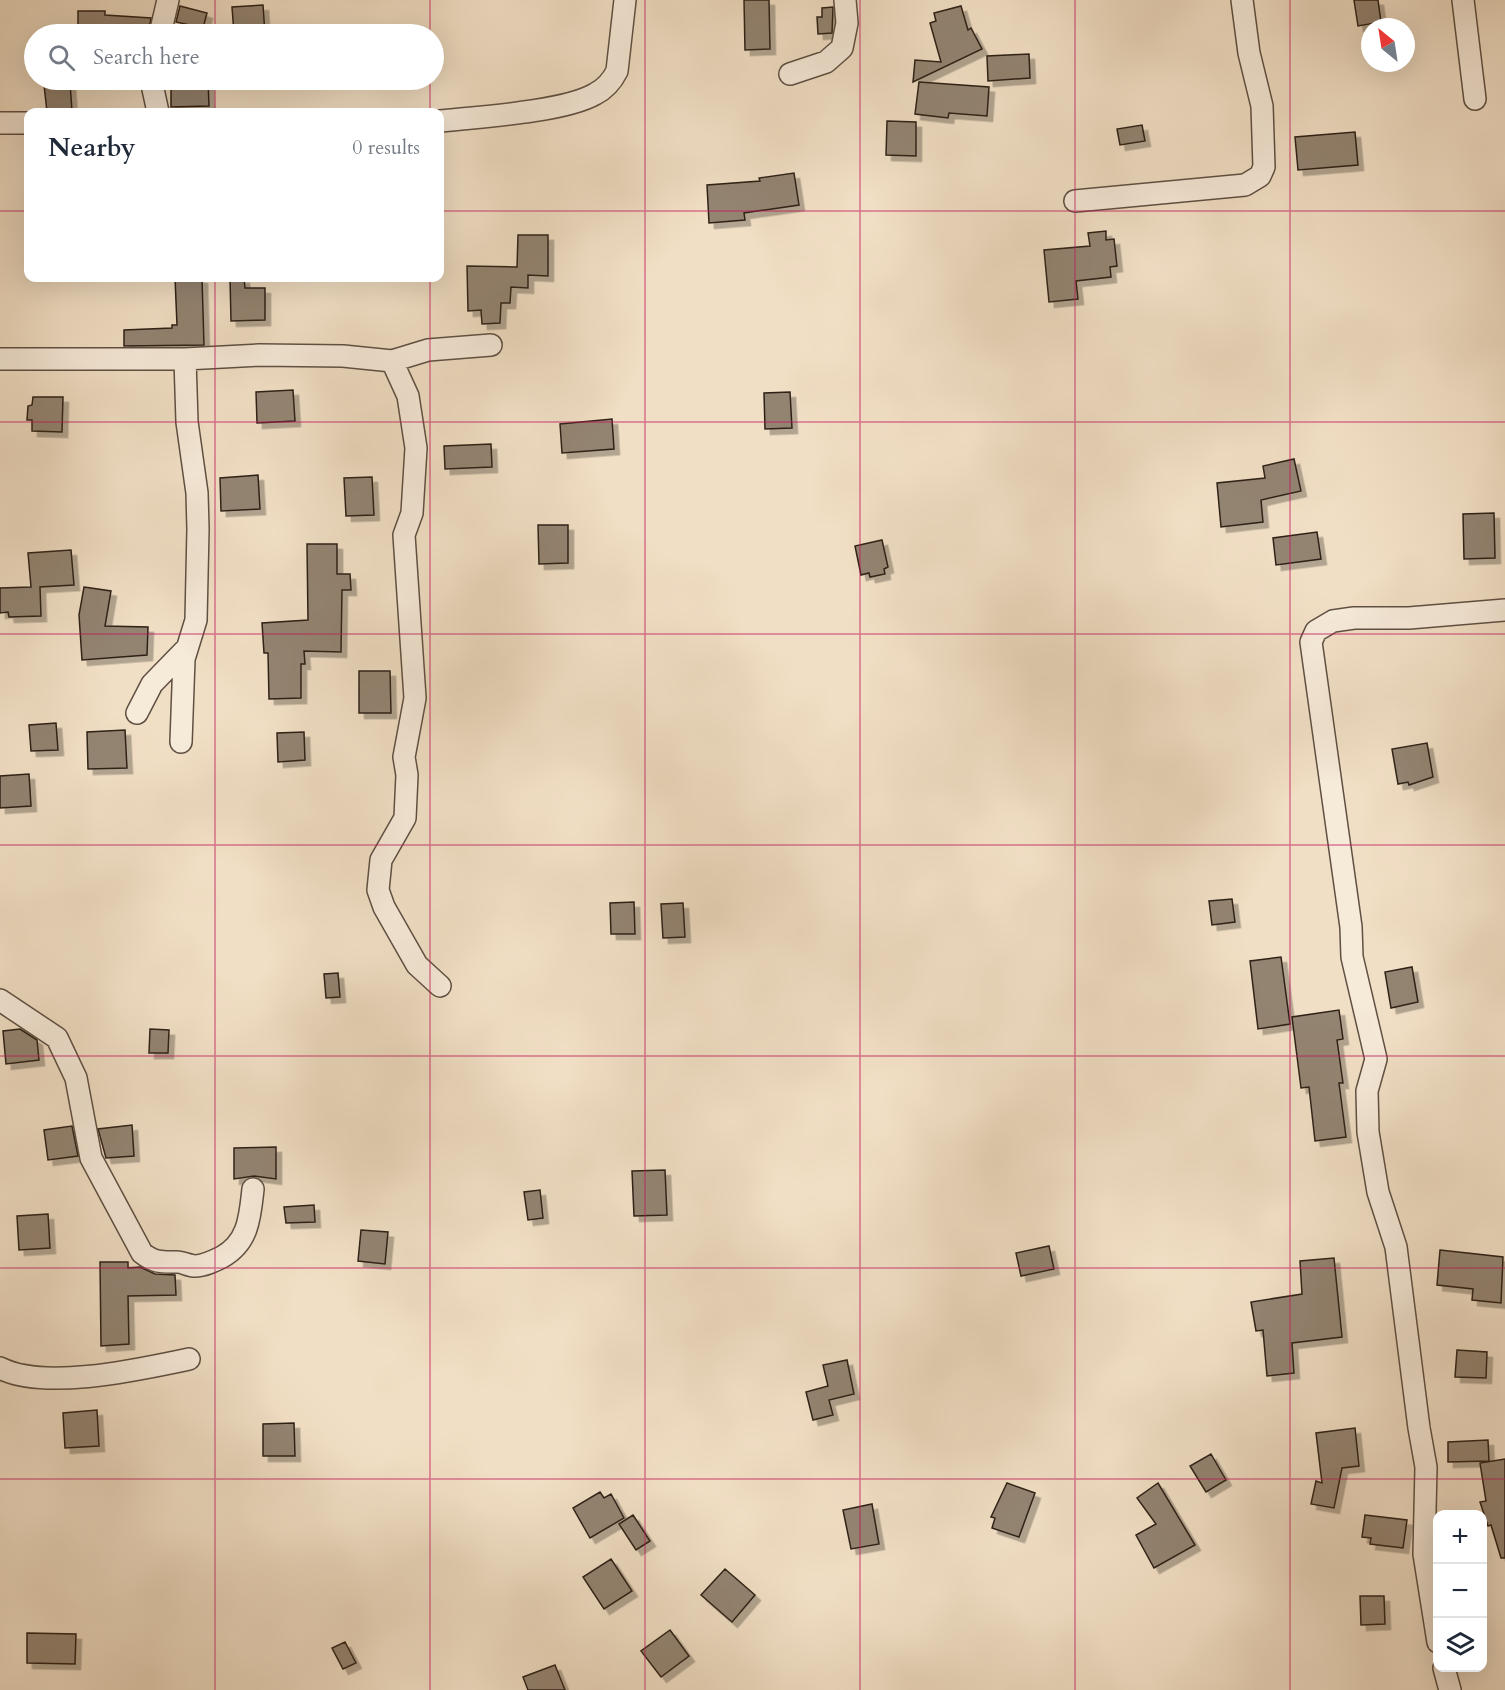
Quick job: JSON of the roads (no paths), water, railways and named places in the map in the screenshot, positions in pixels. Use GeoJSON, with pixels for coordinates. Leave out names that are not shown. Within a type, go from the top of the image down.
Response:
{"type":"FeatureCollection","features":[{"type":"Feature","properties":{"kind":"street"},"geometry":{"type":"LineString","coordinates":[[162,24],[168,0]]}},
{"type":"Feature","properties":{"kind":"street"},"geometry":{"type":"LineString","coordinates":[[444,121],[525,111],[579,101],[594,95],[611,81],[617,71],[625,0]]}},
{"type":"Feature","properties":{"kind":"street"},"geometry":{"type":"LineString","coordinates":[[790,74],[826,62],[842,48],[847,23],[845,0]]}},
{"type":"Feature","properties":{"kind":"street"},"geometry":{"type":"LineString","coordinates":[[1075,201],[1245,185],[1260,176],[1264,167],[1262,106],[1249,53],[1242,0]]}},
{"type":"Feature","properties":{"kind":"street"},"geometry":{"type":"LineString","coordinates":[[1463,0],[1475,99]]}},
{"type":"Feature","properties":{"kind":"street"},"geometry":{"type":"LineString","coordinates":[[153,90],[157,108]]}},
{"type":"Feature","properties":{"kind":"street"},"geometry":{"type":"LineString","coordinates":[[0,123],[24,123]]}},
{"type":"Feature","properties":{"kind":"street"},"geometry":{"type":"LineString","coordinates":[[0,360],[185,359],[259,355],[343,356],[392,361],[428,350],[491,345]]}},
{"type":"Feature","properties":{"kind":"street"},"geometry":{"type":"LineString","coordinates":[[181,742],[186,649],[196,620],[198,529],[197,493],[186,422],[185,359]]}},
{"type":"Feature","properties":{"kind":"street"},"geometry":{"type":"LineString","coordinates":[[392,361],[408,396],[416,448],[412,513],[404,535],[415,698],[405,757],[407,775],[405,818],[381,860],[378,890],[388,916],[417,965],[440,986]]}},
{"type":"Feature","properties":{"kind":"street"},"geometry":{"type":"LineString","coordinates":[[1433,1618],[1424,1554],[1425,1453],[1418,1421],[1396,1247],[1378,1192],[1368,1132],[1367,1091],[1376,1059],[1352,957],[1351,927],[1311,642],[1316,631],[1333,621],[1354,618],[1409,618],[1505,610]]}},
{"type":"Feature","properties":{"kind":"street"},"geometry":{"type":"LineString","coordinates":[[137,713],[152,684],[186,649]]}},
{"type":"Feature","properties":{"kind":"street"},"geometry":{"type":"LineString","coordinates":[[0,1000],[57,1038],[76,1078],[91,1158],[142,1253],[162,1264],[178,1262],[194,1266],[226,1255],[238,1245],[249,1224],[253,1189]]}},
{"type":"Feature","properties":{"kind":"street"},"geometry":{"type":"LineString","coordinates":[[0,1368],[8,1372],[40,1377],[96,1376],[189,1359]]}},
{"type":"Feature","properties":{"kind":"street"},"geometry":{"type":"LineString","coordinates":[[1445,1672],[1450,1690]]}}]}
